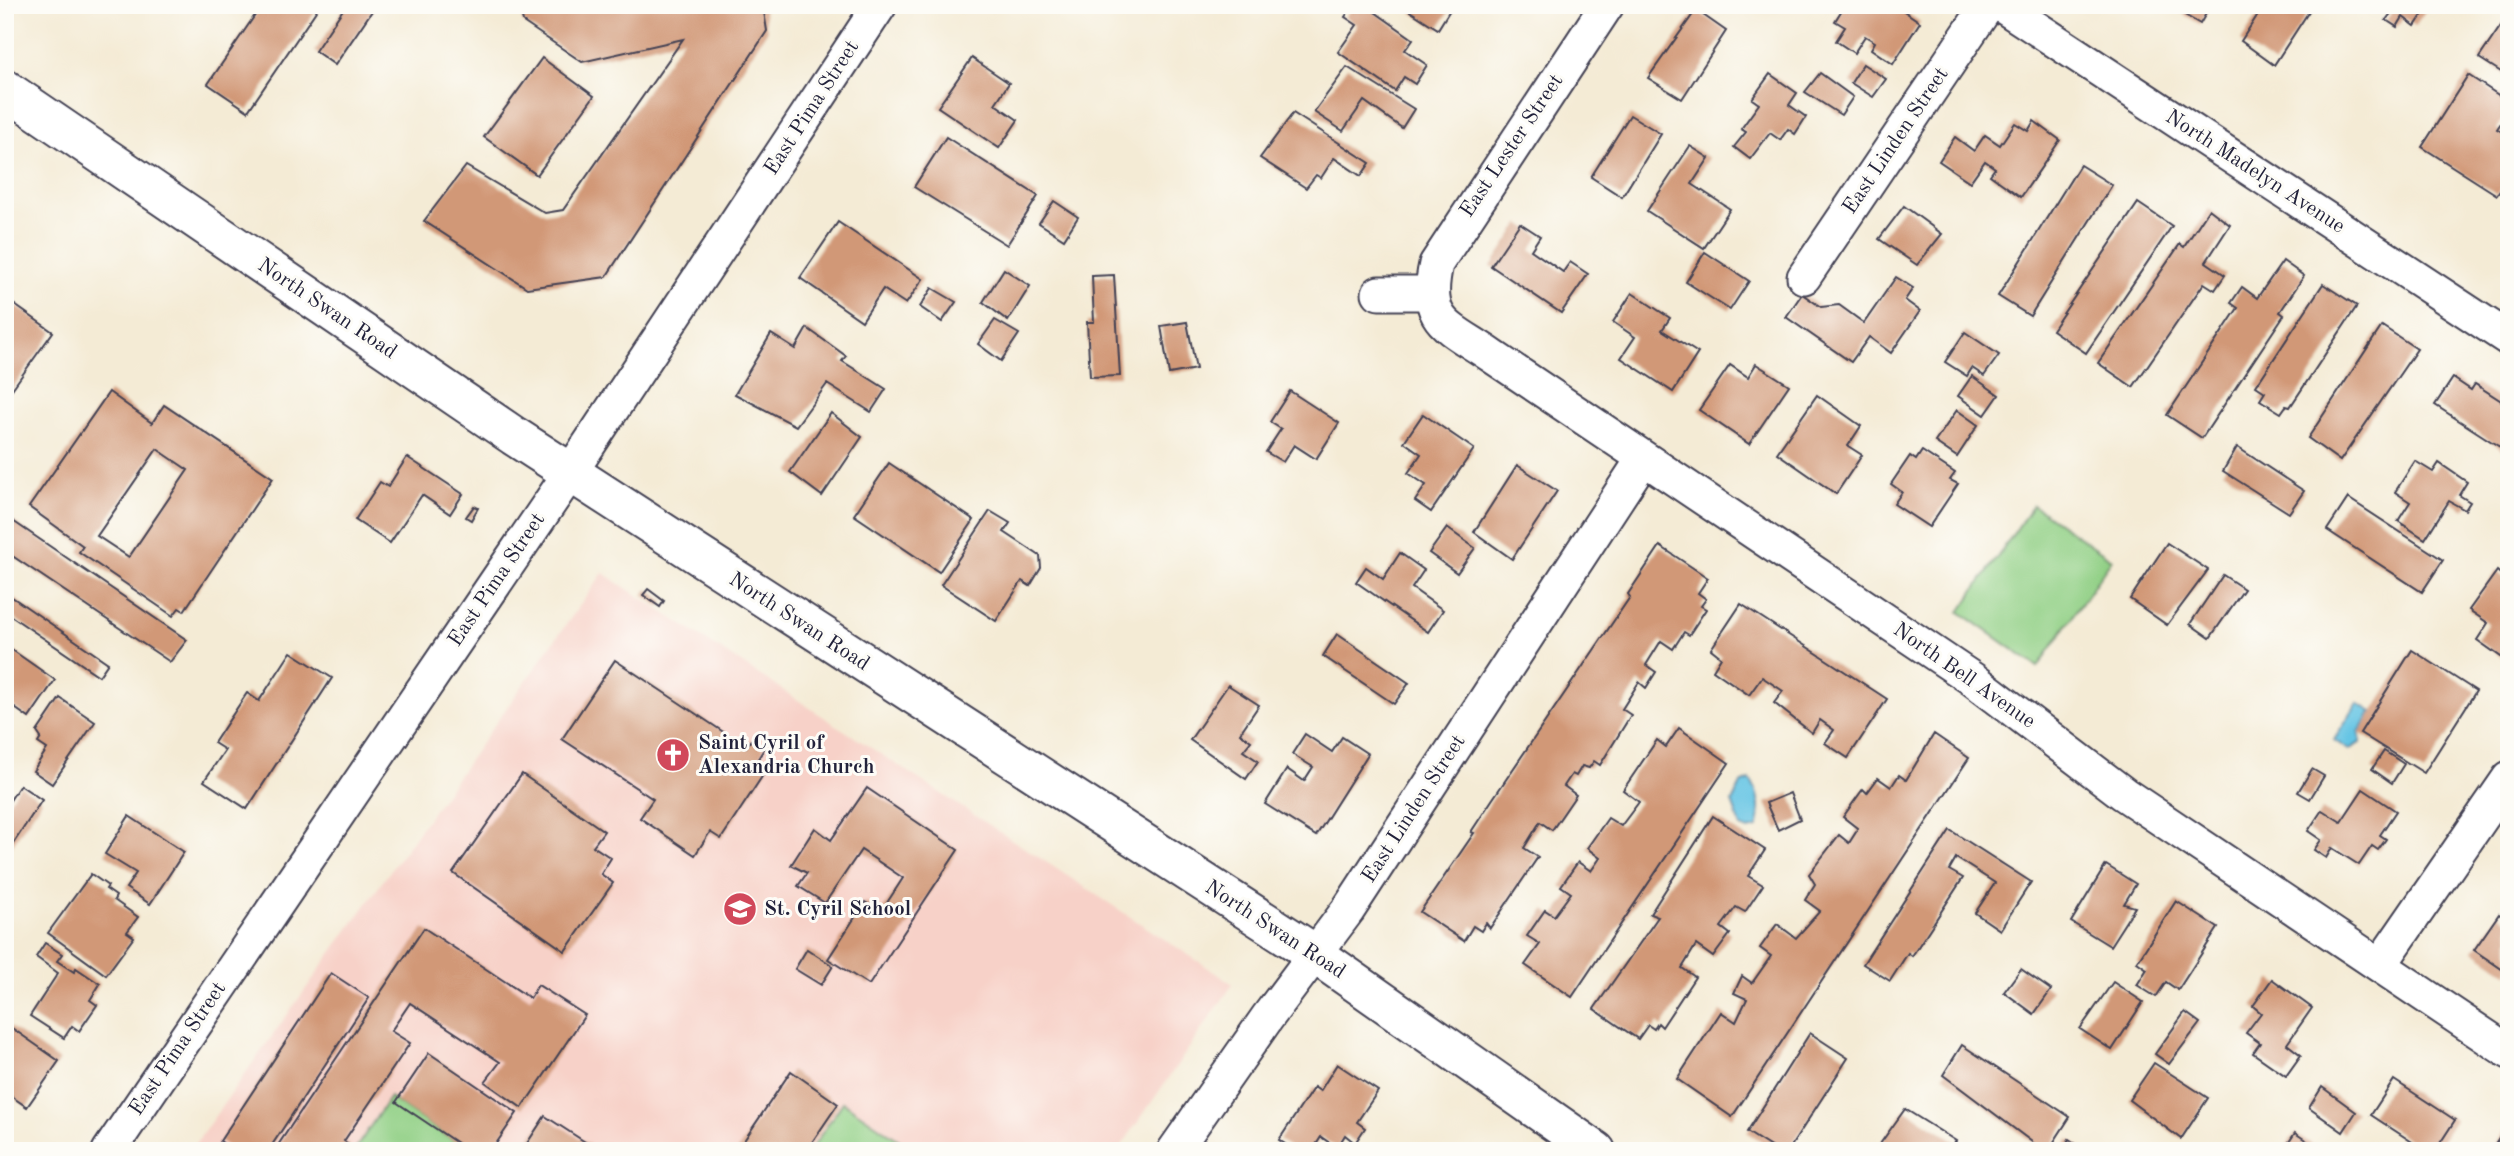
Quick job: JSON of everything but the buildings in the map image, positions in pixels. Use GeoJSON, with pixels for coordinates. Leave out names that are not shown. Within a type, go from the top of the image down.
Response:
{"type":"FeatureCollection","features":[{"type":"Feature","properties":{"kind":"main road","name":"North Swan Road"},"geometry":{"type":"LineString","coordinates":[[5,89],[570,473],[1315,954],[1596,1151]]}},
{"type":"Feature","properties":{"kind":"street","name":"East Pima Street"},"geometry":{"type":"LineString","coordinates":[[109,1151],[570,473],[880,5]]}},
{"type":"Feature","properties":{"kind":"street","name":"East Lester Street"},"geometry":{"type":"LineString","coordinates":[[1430,293],[1436,264],[1450,239],[1607,5]]}},
{"type":"Feature","properties":{"kind":"street","name":"East Linden Street"},"geometry":{"type":"LineString","coordinates":[[1804,277],[1988,5]]}},
{"type":"Feature","properties":{"kind":"street","name":"North Madelyn Avenue"},"geometry":{"type":"LineString","coordinates":[[2001,5],[2509,339]]}},
{"type":"Feature","properties":{"kind":"street"},"geometry":{"type":"LineString","coordinates":[[1379,293],[1430,293]]}},
{"type":"Feature","properties":{"kind":"street","name":"North Bell Avenue"},"geometry":{"type":"LineString","coordinates":[[1430,293],[1435,313],[1453,329],[1973,680],[2124,794],[2509,1052]]}},
{"type":"Feature","properties":{"kind":"street","name":"East Linden Street"},"geometry":{"type":"LineString","coordinates":[[1174,1151],[1349,910],[1643,458]]}},
{"type":"Feature","properties":{"kind":"street"},"geometry":{"type":"LineString","coordinates":[[2380,965],[2509,778]]}},
{"type":"Feature","properties":{"kind":"shaded area","name":"St. Cyril School"},"geometry":{"type":"Polygon","coordinates":[[[603,573],[1233,984],[1118,1151],[190,1151],[603,573]]]}},
{"type":"Feature","properties":{"kind":"green space"},"geometry":{"type":"Polygon","coordinates":[[[2033,505],[2112,559],[2038,667],[1960,612],[2033,505]]]}},
{"type":"Feature","properties":{"kind":"green space"},"geometry":{"type":"Polygon","coordinates":[[[390,1097],[396,1102],[469,1151],[354,1151],[390,1097]]]}},
{"type":"Feature","properties":{"kind":"green space"},"geometry":{"type":"Polygon","coordinates":[[[843,1102],[915,1151],[810,1151],[843,1102]]]}},
{"type":"Feature","properties":{"kind":"water"},"geometry":{"type":"Polygon","coordinates":[[[2358,703],[2372,712],[2359,732],[2361,742],[2349,750],[2334,740],[2358,703]]]}},
{"type":"Feature","properties":{"kind":"water"},"geometry":{"type":"Polygon","coordinates":[[[1750,780],[1757,797],[1759,816],[1757,828],[1749,830],[1741,827],[1732,802],[1741,784],[1750,780]]]}},
{"type":"Feature","properties":{"kind":"place","name":"Saint Cyril of Alexandria Church"},"geometry":{"type":"Point","coordinates":[673,755]}},
{"type":"Feature","properties":{"kind":"place","name":"St. Cyril School"},"geometry":{"type":"Point","coordinates":[740,909]}}]}
